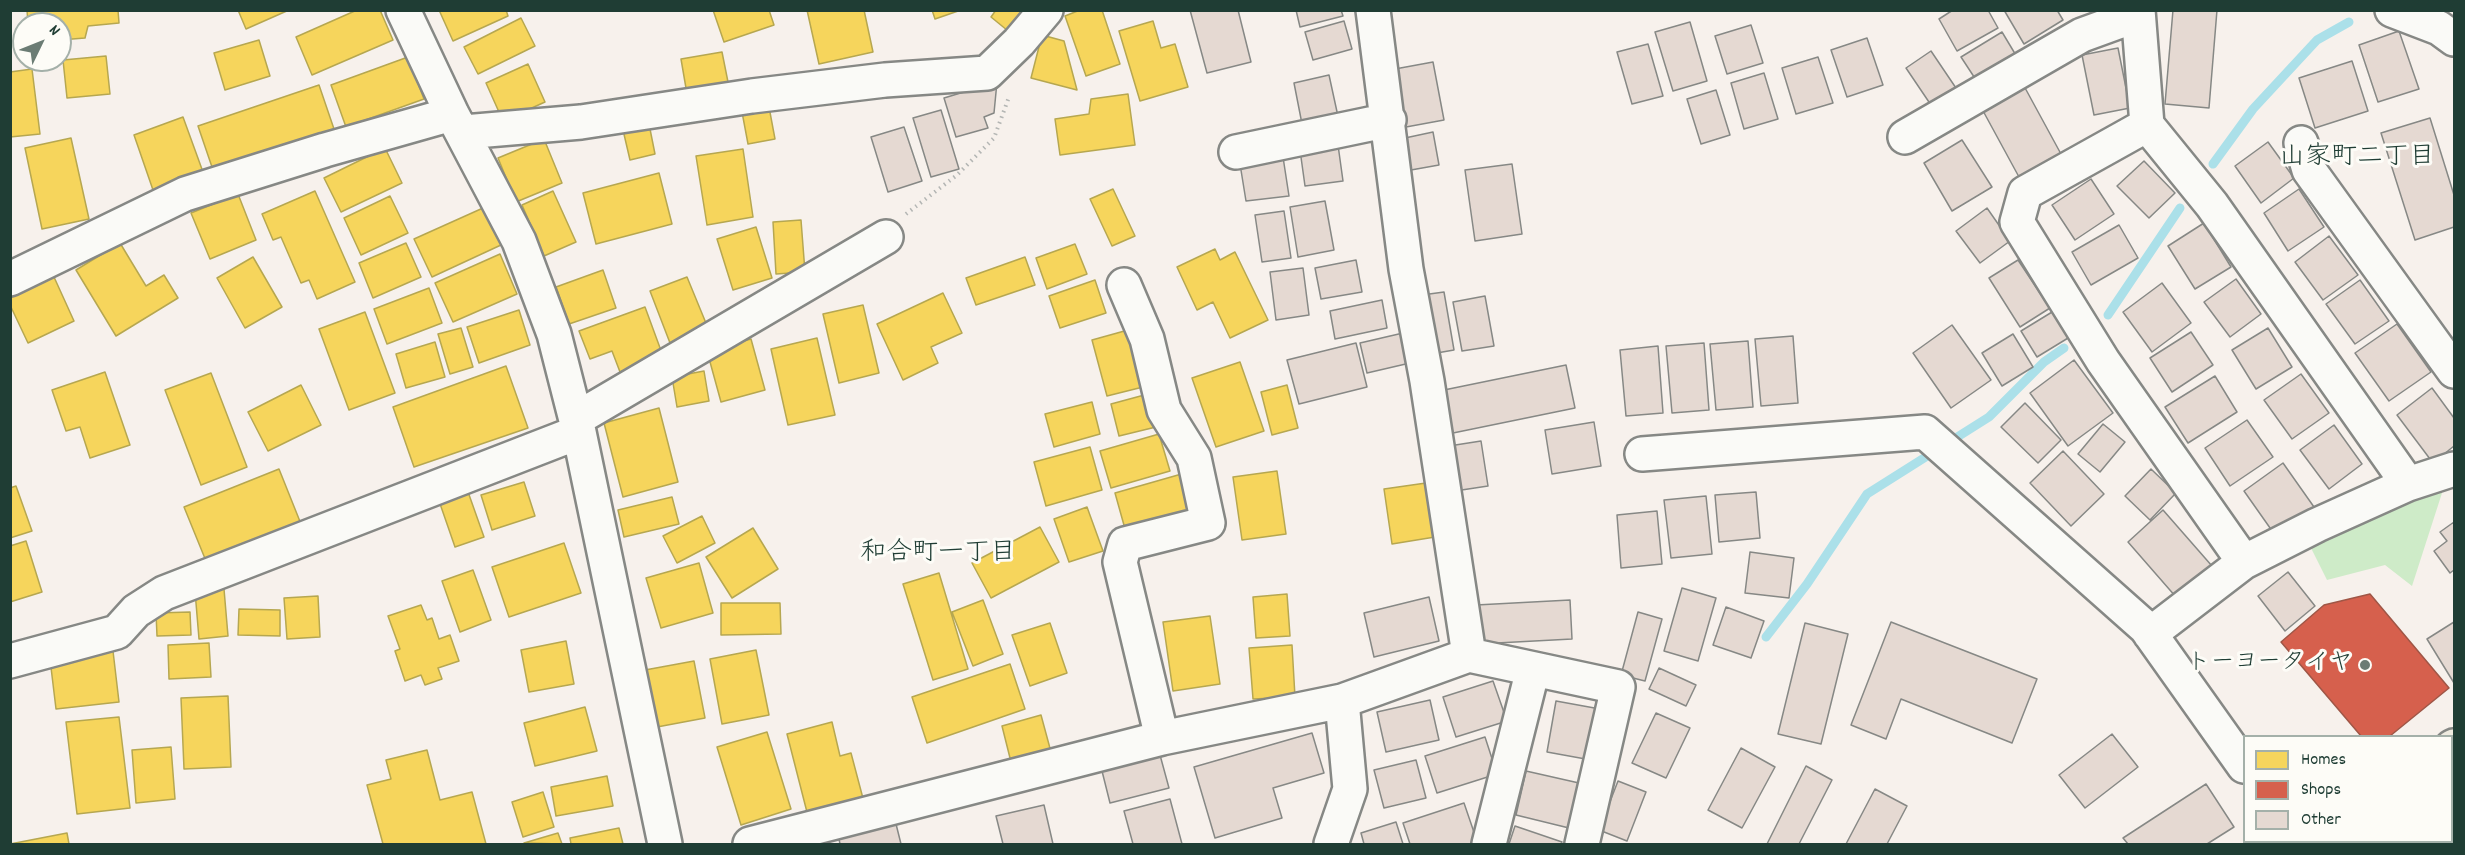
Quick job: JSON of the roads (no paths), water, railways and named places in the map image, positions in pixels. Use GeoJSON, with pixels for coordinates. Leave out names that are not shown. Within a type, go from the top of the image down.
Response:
{"type":"FeatureCollection","features":[{"type":"Feature","properties":{"kind":"street"},"geometry":{"type":"LineString","coordinates":[[403,10],[519,241],[554,334],[577,425],[665,844]]}},
{"type":"Feature","properties":{"kind":"street"},"geometry":{"type":"LineString","coordinates":[[10,279],[185,194],[325,150],[458,123],[581,122],[752,96],[885,80],[987,73],[1019,42],[1046,10]]}},
{"type":"Feature","properties":{"kind":"street"},"geometry":{"type":"LineString","coordinates":[[1373,10],[1389,120],[1406,269],[1427,381],[1469,655]]}},
{"type":"Feature","properties":{"kind":"street"},"geometry":{"type":"LineString","coordinates":[[2392,10],[2439,28],[2454,39]]}},
{"type":"Feature","properties":{"kind":"street"},"geometry":{"type":"LineString","coordinates":[[1905,137],[2082,35],[2137,13],[2146,125],[2212,205],[2408,484]]}},
{"type":"Feature","properties":{"kind":"street"},"geometry":{"type":"LineString","coordinates":[[1236,152],[1389,120]]}},
{"type":"Feature","properties":{"kind":"street"},"geometry":{"type":"LineString","coordinates":[[2146,125],[2025,193],[2017,222],[2103,361],[2244,562]]}},
{"type":"Feature","properties":{"kind":"street"},"geometry":{"type":"LineString","coordinates":[[2301,143],[2309,170],[2454,371]]}},
{"type":"Feature","properties":{"kind":"street"},"geometry":{"type":"LineString","coordinates":[[10,661],[117,632],[136,611],[164,593],[577,425],[885,237]]}},
{"type":"Feature","properties":{"kind":"street"},"geometry":{"type":"LineString","coordinates":[[1124,285],[1147,339],[1164,410],[1194,458],[1208,523],[1125,544],[1120,562],[1162,738]]}},
{"type":"Feature","properties":{"kind":"street"},"geometry":{"type":"LineString","coordinates":[[1642,454],[1925,432],[2150,634],[2243,765]]}},
{"type":"Feature","properties":{"kind":"street"},"geometry":{"type":"LineString","coordinates":[[2150,634],[2244,562],[2317,525],[2408,484],[2454,469]]}},
{"type":"Feature","properties":{"kind":"street"},"geometry":{"type":"LineString","coordinates":[[750,844],[1162,738],[1342,701],[1469,655],[1618,687],[1582,844]]}},
{"type":"Feature","properties":{"kind":"street"},"geometry":{"type":"LineString","coordinates":[[1490,844],[1533,669]]}},
{"type":"Feature","properties":{"kind":"street"},"geometry":{"type":"LineString","coordinates":[[1331,844],[1350,789],[1342,701]]}},
{"type":"Feature","properties":{"kind":"waterway"},"geometry":{"type":"LineString","coordinates":[[2213,164],[2253,109],[2317,40],[2349,22]]}},
{"type":"Feature","properties":{"kind":"waterway"},"geometry":{"type":"LineString","coordinates":[[2108,315],[2180,208]]}},
{"type":"Feature","properties":{"kind":"waterway"},"geometry":{"type":"LineString","coordinates":[[1766,637],[1807,584],[1867,494],[1989,417],[2044,362],[2064,348]]}},
{"type":"Feature","properties":{"kind":"place","name":"トーヨータイヤ"},"geometry":{"type":"Point","coordinates":[2365,665]}},
{"type":"Feature","properties":{"kind":"district","name":"山家町二丁目"},"geometry":{"type":"Point","coordinates":[2357,159]}},
{"type":"Feature","properties":{"kind":"district","name":"和合町一丁目"},"geometry":{"type":"Point","coordinates":[938,555]}}]}
